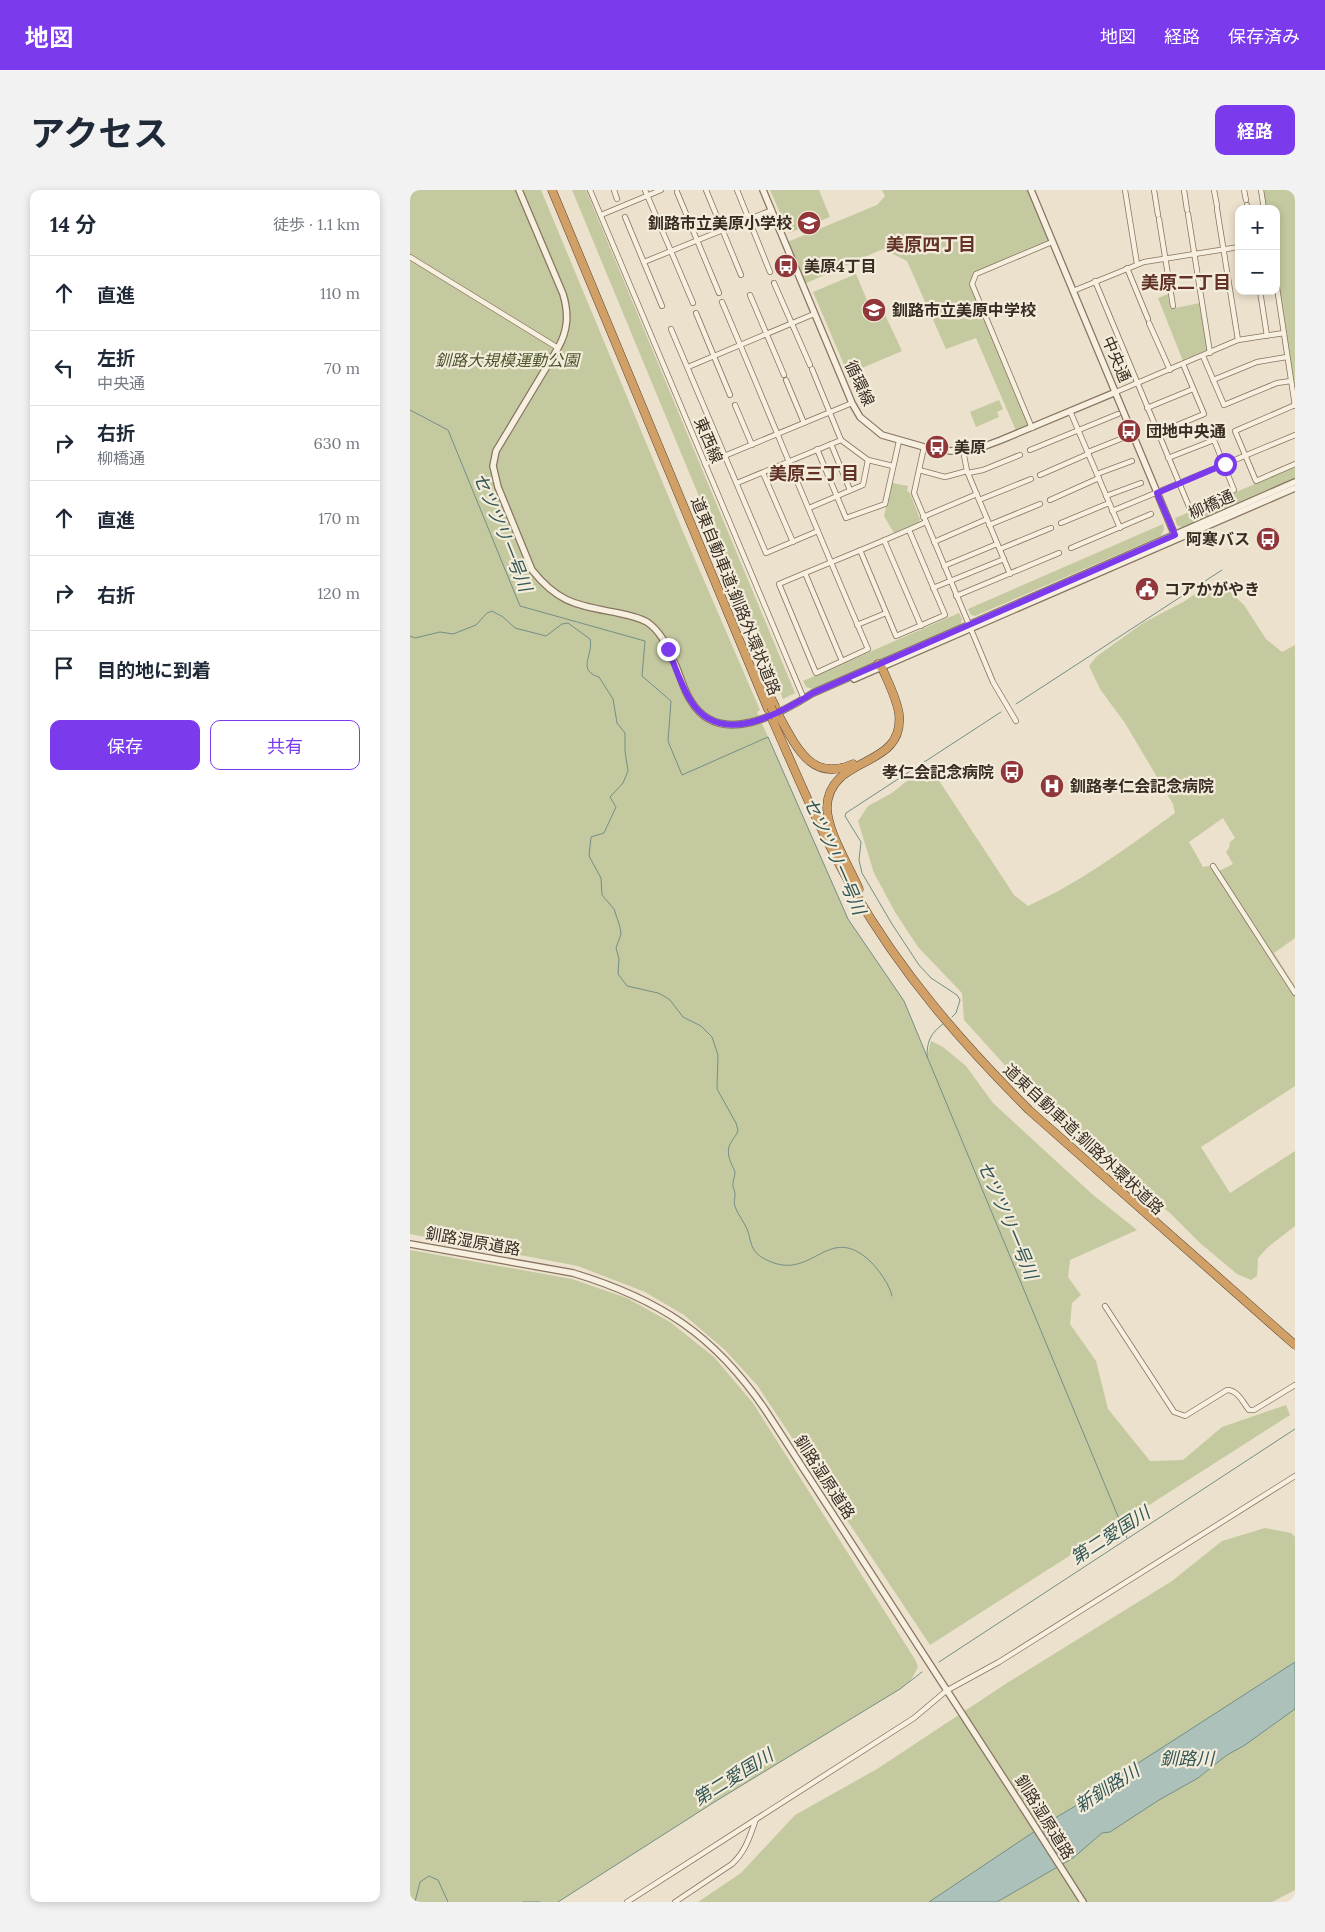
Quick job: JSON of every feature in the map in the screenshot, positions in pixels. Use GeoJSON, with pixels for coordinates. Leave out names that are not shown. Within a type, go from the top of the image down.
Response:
{"type":"FeatureCollection","features":[{"type":"Feature","properties":{"kind":"highway","name":"道東自動車道;釧路外環状道路"},"geometry":{"type":"LineString","coordinates":[[552,190],[771,707],[826,829],[884,930],[915,975],[944,1012],[999,1074],[1067,1139],[1295,1340]]}},
{"type":"Feature","properties":{"kind":"highway","name":"道東自動車道;釧路外環状道路"},"geometry":{"type":"LineString","coordinates":[[556,190],[771,707]]}},
{"type":"Feature","properties":{"kind":"highway"},"geometry":{"type":"LineString","coordinates":[[776,718],[800,752],[815,765],[833,769],[841,768],[876,753],[887,743],[895,727],[895,713],[879,667]]}},
{"type":"Feature","properties":{"kind":"highway"},"geometry":{"type":"LineString","coordinates":[[859,889],[833,831],[827,808],[836,780],[850,770],[878,756],[891,746],[896,736],[899,727],[899,712],[879,667]]}},
{"type":"Feature","properties":{"kind":"highway","name":"道東自動車道;釧路外環状道路"},"geometry":{"type":"LineString","coordinates":[[776,718],[822,831],[854,892],[895,955],[935,1008],[1028,1110],[1295,1346]]}},
{"type":"Feature","properties":{"kind":"street","name":"柳橋通"},"geometry":{"type":"LineString","coordinates":[[519,190],[566,306],[567,326],[558,348],[500,443],[494,459],[498,487],[532,570],[548,588],[565,600],[638,618],[651,625],[665,642],[691,702],[703,715],[712,720],[730,725],[749,724],[1176,537],[1295,482]]}},
{"type":"Feature","properties":{"kind":"street","name":"東西線"},"geometry":{"type":"LineString","coordinates":[[590,190],[804,699]]}},
{"type":"Feature","properties":{"kind":"street"},"geometry":{"type":"LineString","coordinates":[[614,190],[618,199]]}},
{"type":"Feature","properties":{"kind":"street"},"geometry":{"type":"LineString","coordinates":[[645,190],[692,303]]}},
{"type":"Feature","properties":{"kind":"street"},"geometry":{"type":"LineString","coordinates":[[601,215],[661,190]]}},
{"type":"Feature","properties":{"kind":"street"},"geometry":{"type":"LineString","coordinates":[[706,190],[742,275]]}},
{"type":"Feature","properties":{"kind":"street"},"geometry":{"type":"LineString","coordinates":[[737,190],[770,272]]}},
{"type":"Feature","properties":{"kind":"street","name":"循環線"},"geometry":{"type":"LineString","coordinates":[[763,190],[852,404],[860,417],[872,428],[889,438],[924,448],[951,451],[980,448],[1116,392]]}},
{"type":"Feature","properties":{"kind":"street","name":"中央通"},"geometry":{"type":"LineString","coordinates":[[1031,190],[1176,537]]}},
{"type":"Feature","properties":{"kind":"street"},"geometry":{"type":"LineString","coordinates":[[1126,190],[1137,264]]}},
{"type":"Feature","properties":{"kind":"street"},"geometry":{"type":"LineString","coordinates":[[1154,190],[1173,306]]}},
{"type":"Feature","properties":{"kind":"street"},"geometry":{"type":"LineString","coordinates":[[1184,190],[1210,353]]}},
{"type":"Feature","properties":{"kind":"street"},"geometry":{"type":"LineString","coordinates":[[1214,190],[1238,340]]}},
{"type":"Feature","properties":{"kind":"street"},"geometry":{"type":"LineString","coordinates":[[1244,190],[1246,205]]}},
{"type":"Feature","properties":{"kind":"street"},"geometry":{"type":"LineString","coordinates":[[1261,190],[1263,205]]}},
{"type":"Feature","properties":{"kind":"street"},"geometry":{"type":"LineString","coordinates":[[677,192],[718,293]]}},
{"type":"Feature","properties":{"kind":"street"},"geometry":{"type":"LineString","coordinates":[[644,262],[772,210]]}},
{"type":"Feature","properties":{"kind":"street"},"geometry":{"type":"LineString","coordinates":[[625,217],[662,306]]}},
{"type":"Feature","properties":{"kind":"street"},"geometry":{"type":"LineString","coordinates":[[1032,428],[972,284],[976,274],[1052,242]]}},
{"type":"Feature","properties":{"kind":"street"},"geometry":{"type":"LineString","coordinates":[[1073,291],[1137,264],[1235,248]]}},
{"type":"Feature","properties":{"kind":"street"},"geometry":{"type":"LineString","coordinates":[[410,257],[558,348]]}},
{"type":"Feature","properties":{"kind":"street"},"geometry":{"type":"LineString","coordinates":[[1127,268],[1170,370]]}},
{"type":"Feature","properties":{"kind":"street"},"geometry":{"type":"LineString","coordinates":[[1095,281],[1147,408],[1158,433],[1168,458],[1190,509],[1234,490],[1214,440],[1168,458]]}},
{"type":"Feature","properties":{"kind":"street"},"geometry":{"type":"LineString","coordinates":[[774,283],[793,323],[841,440],[868,460],[893,466]]}},
{"type":"Feature","properties":{"kind":"street"},"geometry":{"type":"LineString","coordinates":[[750,295],[804,423]]}},
{"type":"Feature","properties":{"kind":"street"},"geometry":{"type":"LineString","coordinates":[[1261,295],[1267,336]]}},
{"type":"Feature","properties":{"kind":"street"},"geometry":{"type":"LineString","coordinates":[[1278,295],[1295,406],[1236,431],[1256,481],[1295,464]]}},
{"type":"Feature","properties":{"kind":"street"},"geometry":{"type":"LineString","coordinates":[[722,302],[741,345],[808,508],[831,562],[857,625],[868,649],[816,673],[779,584],[831,562],[909,530],[926,522]]}},
{"type":"Feature","properties":{"kind":"street"},"geometry":{"type":"LineString","coordinates":[[696,313],[730,396]]}},
{"type":"Feature","properties":{"kind":"street"},"geometry":{"type":"LineString","coordinates":[[688,367],[814,314]]}},
{"type":"Feature","properties":{"kind":"street"},"geometry":{"type":"LineString","coordinates":[[671,329],[766,553],[818,531]]}},
{"type":"Feature","properties":{"kind":"street"},"geometry":{"type":"LineString","coordinates":[[1116,392],[1238,340],[1284,333]]}},
{"type":"Feature","properties":{"kind":"street"},"geometry":{"type":"LineString","coordinates":[[1203,356],[1224,405],[1276,382],[1291,380]]}},
{"type":"Feature","properties":{"kind":"street"},"geometry":{"type":"LineString","coordinates":[[1213,380],[1257,362],[1287,357]]}},
{"type":"Feature","properties":{"kind":"street"},"geometry":{"type":"LineString","coordinates":[[1158,433],[1204,414],[1183,364]]}},
{"type":"Feature","properties":{"kind":"street"},"geometry":{"type":"LineString","coordinates":[[1147,408],[1193,389]]}},
{"type":"Feature","properties":{"kind":"street"},"geometry":{"type":"LineString","coordinates":[[705,464],[852,404]]}},
{"type":"Feature","properties":{"kind":"street"},"geometry":{"type":"LineString","coordinates":[[735,406],[752,445]]}},
{"type":"Feature","properties":{"kind":"street"},"geometry":{"type":"LineString","coordinates":[[1070,411],[1120,528]]}},
{"type":"Feature","properties":{"kind":"street"},"geometry":{"type":"LineString","coordinates":[[1030,450],[1118,414]]}},
{"type":"Feature","properties":{"kind":"street"},"geometry":{"type":"LineString","coordinates":[[1040,475],[1133,434]]}},
{"type":"Feature","properties":{"kind":"street"},"geometry":{"type":"LineString","coordinates":[[1112,511],[1295,435]]}},
{"type":"Feature","properties":{"kind":"street"},"geometry":{"type":"LineString","coordinates":[[737,483],[841,440]]}},
{"type":"Feature","properties":{"kind":"street"},"geometry":{"type":"LineString","coordinates":[[817,449],[846,518],[885,504],[899,441]]}},
{"type":"Feature","properties":{"kind":"street"},"geometry":{"type":"LineString","coordinates":[[831,444],[850,490]]}},
{"type":"Feature","properties":{"kind":"street"},"geometry":{"type":"LineString","coordinates":[[924,448],[914,494],[993,682],[1016,721]]}},
{"type":"Feature","properties":{"kind":"street"},"geometry":{"type":"LineString","coordinates":[[963,450],[967,472],[1010,574]]}},
{"type":"Feature","properties":{"kind":"street"},"geometry":{"type":"LineString","coordinates":[[919,470],[945,477],[983,470],[1020,455]]}},
{"type":"Feature","properties":{"kind":"street"},"geometry":{"type":"LineString","coordinates":[[808,508],[863,485],[868,460]]}},
{"type":"Feature","properties":{"kind":"street"},"geometry":{"type":"LineString","coordinates":[[1050,500],[1132,461]]}},
{"type":"Feature","properties":{"kind":"street"},"geometry":{"type":"LineString","coordinates":[[763,472],[793,542]]}},
{"type":"Feature","properties":{"kind":"street"},"geometry":{"type":"LineString","coordinates":[[979,500],[1031,479]]}},
{"type":"Feature","properties":{"kind":"street"},"geometry":{"type":"LineString","coordinates":[[1106,496],[1141,483]]}},
{"type":"Feature","properties":{"kind":"street","name":"柳橋通"},"geometry":{"type":"LineString","coordinates":[[1176,537],[1295,488]]}},
{"type":"Feature","properties":{"kind":"street"},"geometry":{"type":"LineString","coordinates":[[923,517],[977,494]]}},
{"type":"Feature","properties":{"kind":"street"},"geometry":{"type":"LineString","coordinates":[[1061,524],[1109,503]]}},
{"type":"Feature","properties":{"kind":"street"},"geometry":{"type":"LineString","coordinates":[[990,525],[1040,504]]}},
{"type":"Feature","properties":{"kind":"street"},"geometry":{"type":"LineString","coordinates":[[1071,548],[1151,514]]}},
{"type":"Feature","properties":{"kind":"street"},"geometry":{"type":"LineString","coordinates":[[934,542],[987,519]]}},
{"type":"Feature","properties":{"kind":"street"},"geometry":{"type":"LineString","coordinates":[[944,566],[1051,528]]}},
{"type":"Feature","properties":{"kind":"street"},"geometry":{"type":"LineString","coordinates":[[860,550],[896,636],[921,626],[945,615],[909,530]]}},
{"type":"Feature","properties":{"kind":"street"},"geometry":{"type":"LineString","coordinates":[[884,540],[921,626]]}},
{"type":"Feature","properties":{"kind":"street"},"geometry":{"type":"LineString","coordinates":[[956,596],[1059,553]]}},
{"type":"Feature","properties":{"kind":"street"},"geometry":{"type":"LineString","coordinates":[[933,588],[1004,559]]}},
{"type":"Feature","properties":{"kind":"street"},"geometry":{"type":"LineString","coordinates":[[805,573],[842,661]]}},
{"type":"Feature","properties":{"kind":"street"},"geometry":{"type":"LineString","coordinates":[[857,625],[886,613]]}},
{"type":"Feature","properties":{"kind":"street"},"geometry":{"type":"LineString","coordinates":[[1213,866],[1295,993]]}},
{"type":"Feature","properties":{"kind":"street","name":"釧路湿原道路"},"geometry":{"type":"LineString","coordinates":[[410,1244],[573,1273],[592,1279],[636,1295],[674,1318],[712,1345],[736,1370],[766,1411],[1082,1902]]}},
{"type":"Feature","properties":{"kind":"street"},"geometry":{"type":"LineString","coordinates":[[1104,1306],[1174,1412],[1180,1416],[1185,1416],[1227,1390],[1232,1390],[1236,1393],[1249,1410],[1254,1410],[1295,1385]]}},
{"type":"Feature","properties":{"kind":"street"},"geometry":{"type":"LineString","coordinates":[[628,1902],[914,1718],[948,1692],[1295,1476]]}},
{"type":"Feature","properties":{"kind":"street"},"geometry":{"type":"LineString","coordinates":[[675,1902],[732,1864],[739,1857],[747,1844],[756,1819]]}},
{"type":"Feature","properties":{"kind":"green space","name":"釧路大規模運動公園"},"geometry":{"type":"Polygon","coordinates":[[[410,190],[541,190],[684,534],[760,710],[757,712],[848,919],[904,1001],[927,1057],[931,1041],[943,1047],[966,1066],[993,1103],[1092,1194],[1137,1230],[1070,1260],[1068,1277],[1081,1295],[1072,1303],[1070,1324],[1096,1361],[1108,1409],[1150,1461],[1183,1460],[1222,1427],[1286,1405],[1290,1415],[930,1645],[757,1385],[725,1350],[684,1315],[645,1292],[578,1266],[410,1234],[410,190]]]}},
{"type":"Feature","properties":{"kind":"green space"},"geometry":{"type":"Polygon","coordinates":[[[572,190],[586,190],[795,693],[783,699],[572,190]]]}},
{"type":"Feature","properties":{"kind":"green space"},"geometry":{"type":"Polygon","coordinates":[[[770,190],[819,190],[830,217],[789,233],[770,190]]]}},
{"type":"Feature","properties":{"kind":"green space"},"geometry":{"type":"Polygon","coordinates":[[[882,190],[1031,190],[1052,242],[977,274],[972,284],[1032,428],[1017,433],[976,338],[946,349],[907,261],[883,249],[802,285],[785,243],[877,205],[885,196],[882,190]]]}},
{"type":"Feature","properties":{"kind":"green space"},"geometry":{"type":"Polygon","coordinates":[[[1263,190],[1295,190],[1295,387],[1280,295],[1280,205],[1265,205],[1263,190]]]}},
{"type":"Feature","properties":{"kind":"green space"},"geometry":{"type":"Polygon","coordinates":[[[856,274],[870,307],[881,306],[902,351],[855,371],[845,367],[813,292],[856,274]]]}},
{"type":"Feature","properties":{"kind":"green space"},"geometry":{"type":"Polygon","coordinates":[[[1168,294],[1170,309],[1200,303],[1207,350],[1183,361],[1158,298],[1168,294]]]}},
{"type":"Feature","properties":{"kind":"green space"},"geometry":{"type":"Polygon","coordinates":[[[999,400],[1003,409],[997,412],[999,417],[976,427],[970,412],[999,400]]]}},
{"type":"Feature","properties":{"kind":"green space"},"geometry":{"type":"Polygon","coordinates":[[[1295,467],[1295,478],[1183,528],[1177,525],[1175,518],[1295,467]]]}},
{"type":"Feature","properties":{"kind":"green space"},"geometry":{"type":"Polygon","coordinates":[[[892,483],[908,486],[907,491],[910,493],[920,519],[919,522],[894,533],[884,516],[892,483]]]}},
{"type":"Feature","properties":{"kind":"green space"},"geometry":{"type":"Polygon","coordinates":[[[1163,524],[1164,529],[1161,536],[975,616],[971,615],[968,609],[1163,524]]]}},
{"type":"Feature","properties":{"kind":"green space"},"geometry":{"type":"Polygon","coordinates":[[[1209,584],[1228,590],[1244,605],[1266,639],[1282,652],[1295,645],[1295,938],[1274,953],[1295,986],[1295,1086],[1201,1147],[1230,1193],[1295,1151],[1295,1226],[1268,1247],[1258,1258],[1257,1276],[1251,1280],[1237,1274],[1200,1243],[1169,1212],[1132,1185],[1049,1114],[964,1020],[962,993],[918,947],[895,912],[874,873],[858,821],[868,806],[892,793],[922,769],[934,773],[1014,895],[1028,906],[1048,897],[1104,863],[1175,813],[1173,804],[1125,723],[1100,689],[1089,666],[1096,657],[1143,623],[1185,601],[1209,584]],[[1223,818],[1189,842],[1203,867],[1209,866],[1215,873],[1233,864],[1226,852],[1230,842],[1235,838],[1223,818]]]}},
{"type":"Feature","properties":{"kind":"green space"},"geometry":{"type":"Polygon","coordinates":[[[959,613],[962,619],[960,626],[813,689],[806,687],[803,681],[959,613]]]}},
{"type":"Feature","properties":{"kind":"green space"},"geometry":{"type":"Polygon","coordinates":[[[410,1250],[572,1279],[627,1298],[670,1322],[714,1357],[753,1403],[918,1667],[911,1680],[900,1689],[716,1801],[558,1902],[410,1902],[410,1250]]]}},
{"type":"Feature","properties":{"kind":"green space"},"geometry":{"type":"Polygon","coordinates":[[[1265,1528],[1291,1533],[1295,1537],[1295,1890],[1272,1902],[698,1902],[741,1873],[795,1815],[877,1769],[1007,1683],[1172,1581],[1222,1541],[1265,1528]]]}},
{"type":"Feature","properties":{"kind":"water","name":"釧路川"},"geometry":{"type":"Polygon","coordinates":[[[1295,1662],[1295,1709],[1245,1745],[1227,1755],[1198,1778],[1159,1800],[1110,1832],[1102,1833],[1073,1858],[997,1902],[929,1902],[1050,1821],[1094,1795],[1101,1787],[1295,1662]]]}},
{"type":"Feature","properties":{"kind":"waterway","name":"セツツリ一号川"},"geometry":{"type":"LineString","coordinates":[[410,410],[448,430],[520,606],[645,641],[642,676],[671,701],[668,741],[682,775],[768,737],[848,919],[904,1001],[1127,1538]]}},
{"type":"Feature","properties":{"kind":"waterway"},"geometry":{"type":"LineString","coordinates":[[1016,704],[1222,570]]}},
{"type":"Feature","properties":{"kind":"waterway"},"geometry":{"type":"LineString","coordinates":[[410,636],[415,638],[440,632],[453,634],[476,625],[487,613],[492,611],[503,617],[515,628],[546,636],[562,624],[568,623],[590,639],[591,645],[587,661],[588,670],[599,677],[613,699],[617,723],[625,733],[628,771],[623,783],[610,797],[616,807],[604,833],[591,837],[589,856],[601,878],[602,895],[614,909],[620,927],[621,934],[616,948],[619,959],[618,974],[627,986],[658,993],[670,1000],[683,1017],[701,1026],[712,1037],[718,1055],[717,1089],[738,1130],[728,1153],[735,1172],[733,1184],[735,1205],[756,1252],[769,1261],[784,1265],[797,1264],[831,1249],[843,1247],[855,1251],[870,1261],[886,1282],[892,1296]]}},
{"type":"Feature","properties":{"kind":"waterway"},"geometry":{"type":"LineString","coordinates":[[952,1017],[956,1013],[960,1000],[957,995],[931,978],[919,965],[892,924],[862,873],[859,860],[861,842],[845,816],[846,813],[1001,712]]}},
{"type":"Feature","properties":{"kind":"waterway"},"geometry":{"type":"LineString","coordinates":[[927,1057],[930,1038],[943,1024]]}},
{"type":"Feature","properties":{"kind":"waterway","name":"第二愛国川"},"geometry":{"type":"LineString","coordinates":[[939,1662],[1295,1429]]}},
{"type":"Feature","properties":{"kind":"waterway","name":"第二愛国川"},"geometry":{"type":"LineString","coordinates":[[558,1902],[716,1801],[900,1689],[922,1672]]}},
{"type":"Feature","properties":{"kind":"waterway"},"geometry":{"type":"LineString","coordinates":[[415,1902],[420,1882],[429,1876],[438,1880],[448,1902]]}},
{"type":"Feature","properties":{"kind":"waterway"},"geometry":{"type":"LineString","coordinates":[[523,1902],[540,1902]]}},
{"type":"Feature","properties":{"kind":"place","name":"釧路市立美原小学校"},"geometry":{"type":"Point","coordinates":[809,223]}},
{"type":"Feature","properties":{"kind":"place","name":"美原4丁目"},"geometry":{"type":"Point","coordinates":[786,266]}},
{"type":"Feature","properties":{"kind":"place","name":"釧路市立美原中学校"},"geometry":{"type":"Point","coordinates":[874,310]}},
{"type":"Feature","properties":{"kind":"place","name":"団地中央通"},"geometry":{"type":"Point","coordinates":[1129,431]}},
{"type":"Feature","properties":{"kind":"place","name":"美原"},"geometry":{"type":"Point","coordinates":[937,447]}},
{"type":"Feature","properties":{"kind":"place","name":"阿寒バス"},"geometry":{"type":"Point","coordinates":[1268,539]}},
{"type":"Feature","properties":{"kind":"place","name":"コアかがやき"},"geometry":{"type":"Point","coordinates":[1147,589]}},
{"type":"Feature","properties":{"kind":"place","name":"孝仁会記念病院"},"geometry":{"type":"Point","coordinates":[1012,772]}},
{"type":"Feature","properties":{"kind":"place","name":"釧路孝仁会記念病院"},"geometry":{"type":"Point","coordinates":[1052,786]}},
{"type":"Feature","properties":{"kind":"district","name":"美原四丁目"},"geometry":{"type":"Point","coordinates":[931,244]}},
{"type":"Feature","properties":{"kind":"district","name":"美原二丁目"},"geometry":{"type":"Point","coordinates":[1186,282]}},
{"type":"Feature","properties":{"kind":"district","name":"美原三丁目"},"geometry":{"type":"Point","coordinates":[814,473]}},
{"type":"Feature","properties":{"kind":"route"},"geometry":{"type":"LineString","coordinates":[[668,649],[691,702],[703,715],[721,724],[730,725],[749,724],[759,721],[813,693],[1175,535],[1157,493],[1225,464]]}},
{"type":"Feature","properties":{"kind":"water label","name":"新釧路川"},"geometry":{"type":"Point","coordinates":[1107,1788]}}]}
